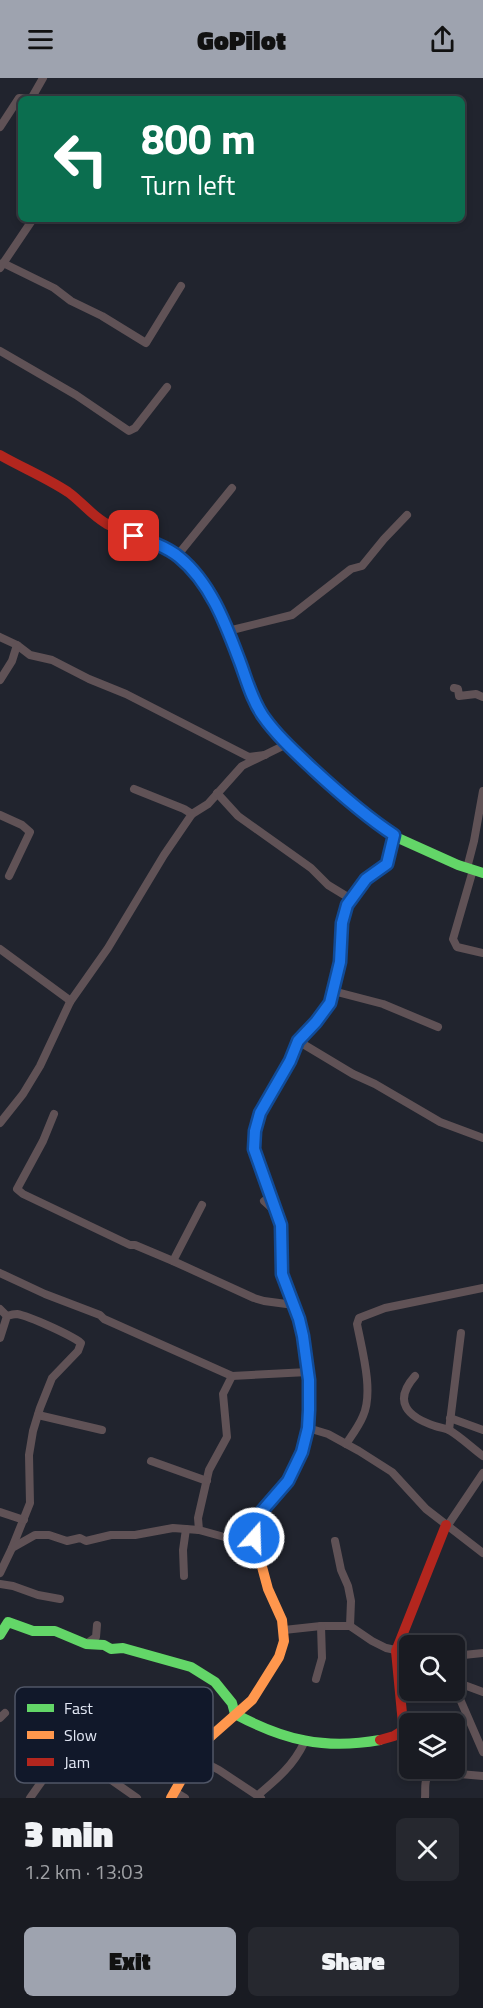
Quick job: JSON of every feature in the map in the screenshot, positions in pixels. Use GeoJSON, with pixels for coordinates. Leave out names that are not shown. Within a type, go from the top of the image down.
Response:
{"type":"FeatureCollection","features":[{"type":"Feature","properties":{"kind":"street"},"geometry":{"type":"LineString","coordinates":[[34,96],[43,78]]}},
{"type":"Feature","properties":{"kind":"street"},"geometry":{"type":"LineString","coordinates":[[0,127],[18,101]]}},
{"type":"Feature","properties":{"kind":"street"},"geometry":{"type":"LineString","coordinates":[[31,222],[2,265],[54,288],[71,301],[102,316],[146,343],[181,286]]}},
{"type":"Feature","properties":{"kind":"street"},"geometry":{"type":"LineString","coordinates":[[0,351],[76,395],[129,431],[135,428],[167,387]]}},
{"type":"Feature","properties":{"kind":"street"},"geometry":{"type":"LineString","coordinates":[[0,455],[68,492],[104,522],[177,555],[192,569],[213,598],[255,703],[287,744],[338,791],[394,835],[474,870]]}},
{"type":"Feature","properties":{"kind":"street"},"geometry":{"type":"LineString","coordinates":[[177,555],[232,488]]}},
{"type":"Feature","properties":{"kind":"street"},"geometry":{"type":"LineString","coordinates":[[228,631],[292,615],[351,569],[362,566],[407,515]]}},
{"type":"Feature","properties":{"kind":"street"},"geometry":{"type":"LineString","coordinates":[[0,637],[17,645],[30,655],[52,660],[89,680],[126,694],[249,757],[265,755]]}},
{"type":"Feature","properties":{"kind":"street"},"geometry":{"type":"LineString","coordinates":[[0,680],[12,661],[17,645]]}},
{"type":"Feature","properties":{"kind":"street"},"geometry":{"type":"LineString","coordinates":[[454,688],[458,689],[459,696],[476,694],[483,697]]}},
{"type":"Feature","properties":{"kind":"street"},"geometry":{"type":"LineString","coordinates":[[0,1123],[23,1094],[40,1066],[70,1002],[108,948],[164,855],[192,814],[202,809],[242,766],[287,744]]}},
{"type":"Feature","properties":{"kind":"street"},"geometry":{"type":"LineString","coordinates":[[134,789],[192,814]]}},
{"type":"Feature","properties":{"kind":"street"},"geometry":{"type":"LineString","coordinates":[[217,794],[237,816],[311,868],[328,885],[351,899]]}},
{"type":"Feature","properties":{"kind":"street"},"geometry":{"type":"LineString","coordinates":[[483,796],[474,841],[474,870],[453,939],[457,947],[483,953]]}},
{"type":"Feature","properties":{"kind":"street"},"geometry":{"type":"LineString","coordinates":[[0,815],[22,825],[30,832],[9,876]]}},
{"type":"Feature","properties":{"kind":"street"},"geometry":{"type":"LineString","coordinates":[[213,1732],[252,1700],[279,1657],[284,1641],[282,1620],[268,1589],[254,1538],[257,1521],[262,1511],[288,1481],[302,1452],[308,1428],[308,1372],[299,1319],[282,1274],[281,1225],[254,1149],[255,1131],[260,1113],[290,1061],[298,1041],[325,1012],[333,992],[340,962],[342,923],[351,899],[366,879],[387,864],[394,835]]}},
{"type":"Feature","properties":{"kind":"street"},"geometry":{"type":"LineString","coordinates":[[0,949],[70,1002]]}},
{"type":"Feature","properties":{"kind":"street"},"geometry":{"type":"LineString","coordinates":[[333,992],[383,1004],[438,1028]]}},
{"type":"Feature","properties":{"kind":"street"},"geometry":{"type":"LineString","coordinates":[[298,1041],[440,1122],[483,1138]]}},
{"type":"Feature","properties":{"kind":"street"},"geometry":{"type":"LineString","coordinates":[[54,1114],[43,1141],[17,1189],[23,1194],[130,1245],[173,1261],[254,1298],[294,1305]]}},
{"type":"Feature","properties":{"kind":"street"},"geometry":{"type":"LineString","coordinates":[[173,1261],[202,1205]]}},
{"type":"Feature","properties":{"kind":"street"},"geometry":{"type":"LineString","coordinates":[[0,1273],[45,1294],[100,1315],[104,1319],[232,1376],[308,1372]]}},
{"type":"Feature","properties":{"kind":"street"},"geometry":{"type":"LineString","coordinates":[[346,1444],[364,1415],[366,1404],[367,1378],[357,1324],[359,1318],[385,1308],[483,1288]]}},
{"type":"Feature","properties":{"kind":"street"},"geometry":{"type":"LineString","coordinates":[[0,1309],[7,1316]]}},
{"type":"Feature","properties":{"kind":"street"},"geometry":{"type":"LineString","coordinates":[[0,1573],[24,1520],[31,1494],[29,1455],[38,1415],[52,1378],[78,1351],[81,1343],[74,1337],[38,1321],[15,1314],[7,1316]]}},
{"type":"Feature","properties":{"kind":"street"},"geometry":{"type":"LineString","coordinates":[[0,1338],[7,1316]]}},
{"type":"Feature","properties":{"kind":"street"},"geometry":{"type":"LineString","coordinates":[[449,1430],[454,1420],[461,1333]]}},
{"type":"Feature","properties":{"kind":"street"},"geometry":{"type":"LineString","coordinates":[[199,1530],[198,1518],[208,1470],[226,1437],[223,1394],[232,1376]]}},
{"type":"Feature","properties":{"kind":"street"},"geometry":{"type":"LineString","coordinates":[[415,1376],[404,1396],[404,1405],[410,1413],[421,1421],[449,1430],[483,1456]]}},
{"type":"Feature","properties":{"kind":"street"},"geometry":{"type":"LineString","coordinates":[[38,1415],[102,1430]]}},
{"type":"Feature","properties":{"kind":"street"},"geometry":{"type":"LineString","coordinates":[[454,1420],[483,1430]]}},
{"type":"Feature","properties":{"kind":"street"},"geometry":{"type":"LineString","coordinates":[[308,1428],[328,1434],[392,1472],[426,1509],[483,1553]]}},
{"type":"Feature","properties":{"kind":"street"},"geometry":{"type":"LineString","coordinates":[[151,1461],[207,1481]]}},
{"type":"Feature","properties":{"kind":"street"},"geometry":{"type":"LineString","coordinates":[[399,1691],[396,1652],[447,1525],[483,1473]]}},
{"type":"Feature","properties":{"kind":"street"},"geometry":{"type":"LineString","coordinates":[[0,1512],[24,1520]]}},
{"type":"Feature","properties":{"kind":"street"},"geometry":{"type":"LineString","coordinates":[[12,1548],[35,1535],[49,1535],[63,1540],[80,1538],[86,1541],[111,1535],[135,1535],[173,1528],[199,1530],[228,1538],[254,1538]]}},
{"type":"Feature","properties":{"kind":"street"},"geometry":{"type":"LineString","coordinates":[[184,1576],[183,1550],[186,1528]]}},
{"type":"Feature","properties":{"kind":"street"},"geometry":{"type":"LineString","coordinates":[[335,1541],[340,1570],[348,1586],[351,1601],[350,1626]]}},
{"type":"Feature","properties":{"kind":"street"},"geometry":{"type":"LineString","coordinates":[[0,1584],[60,1599]]}},
{"type":"Feature","properties":{"kind":"street"},"geometry":{"type":"LineString","coordinates":[[0,1635],[8,1622],[33,1631],[59,1632],[86,1644],[104,1645],[111,1649],[123,1648],[191,1667],[220,1687],[232,1703],[235,1714],[249,1722],[304,1743],[329,1746],[357,1745],[400,1734],[404,1724],[401,1701]]}},
{"type":"Feature","properties":{"kind":"street"},"geometry":{"type":"LineString","coordinates":[[86,1644],[96,1637],[97,1625]]}},
{"type":"Feature","properties":{"kind":"street"},"geometry":{"type":"LineString","coordinates":[[316,1679],[322,1658],[321,1626]]}},
{"type":"Feature","properties":{"kind":"street"},"geometry":{"type":"LineString","coordinates":[[284,1630],[350,1626],[372,1641],[399,1652]]}},
{"type":"Feature","properties":{"kind":"street"},"geometry":{"type":"LineString","coordinates":[[465,1655],[483,1653]]}},
{"type":"Feature","properties":{"kind":"street"},"geometry":{"type":"LineString","coordinates":[[465,1684],[483,1692]]}},
{"type":"Feature","properties":{"kind":"street"},"geometry":{"type":"LineString","coordinates":[[461,1701],[483,1752]]}},
{"type":"Feature","properties":{"kind":"street"},"geometry":{"type":"LineString","coordinates":[[213,1769],[259,1797],[297,1758],[304,1743]]}},
{"type":"Feature","properties":{"kind":"street"},"geometry":{"type":"LineString","coordinates":[[425,1798],[426,1778],[429,1773],[483,1776]]}},
{"type":"Feature","properties":{"kind":"street"},"geometry":{"type":"LineString","coordinates":[[30,1798],[41,1783]]}},
{"type":"Feature","properties":{"kind":"street"},"geometry":{"type":"LineString","coordinates":[[116,1783],[137,1798]]}},
{"type":"Feature","properties":{"kind":"traffic: fast"},"geometry":{"type":"LineString","coordinates":[[241,667],[255,702],[265,718],[298,755],[340,794],[398,838],[458,865],[483,873]]}},
{"type":"Feature","properties":{"kind":"traffic: fast"},"geometry":{"type":"LineString","coordinates":[[294,1469],[302,1452],[308,1428],[309,1380],[299,1319],[282,1274],[281,1225],[253,1141],[260,1113],[290,1061],[298,1041],[317,1022],[330,1003],[340,962],[342,923],[347,905],[366,879],[386,864],[394,835]]}},
{"type":"Feature","properties":{"kind":"traffic: fast"},"geometry":{"type":"LineString","coordinates":[[0,1635],[8,1622],[33,1631],[55,1631],[86,1644],[104,1645],[111,1649],[123,1648],[191,1667],[215,1682],[232,1703],[235,1714],[270,1730],[305,1741],[341,1744],[380,1740]]}},
{"type":"Feature","properties":{"kind":"traffic: slow"},"geometry":{"type":"LineString","coordinates":[[213,1734],[252,1700],[279,1657],[284,1641],[282,1620],[268,1589],[254,1537],[257,1521],[289,1481],[294,1469]]}},
{"type":"Feature","properties":{"kind":"traffic: slow"},"geometry":{"type":"LineString","coordinates":[[171,1798],[179,1783]]}},
{"type":"Feature","properties":{"kind":"traffic: jam"},"geometry":{"type":"LineString","coordinates":[[0,455],[68,492],[107,524],[162,548],[184,562],[196,574],[215,603],[241,667]]}},
{"type":"Feature","properties":{"kind":"traffic: jam"},"geometry":{"type":"LineString","coordinates":[[380,1740],[402,1731],[396,1651],[446,1525]]}},
{"type":"Feature","properties":{"kind":"route"},"geometry":{"type":"LineString","coordinates":[[134,536],[177,555],[192,569],[213,598],[255,703],[271,726],[338,791],[394,835],[387,864],[366,879],[347,905],[342,923],[340,962],[330,1003],[325,1012],[298,1041],[290,1061],[260,1113],[253,1141],[281,1225],[282,1274],[299,1319],[309,1380],[308,1428],[302,1452],[288,1481],[262,1511],[257,1521],[254,1538]]}}]}
